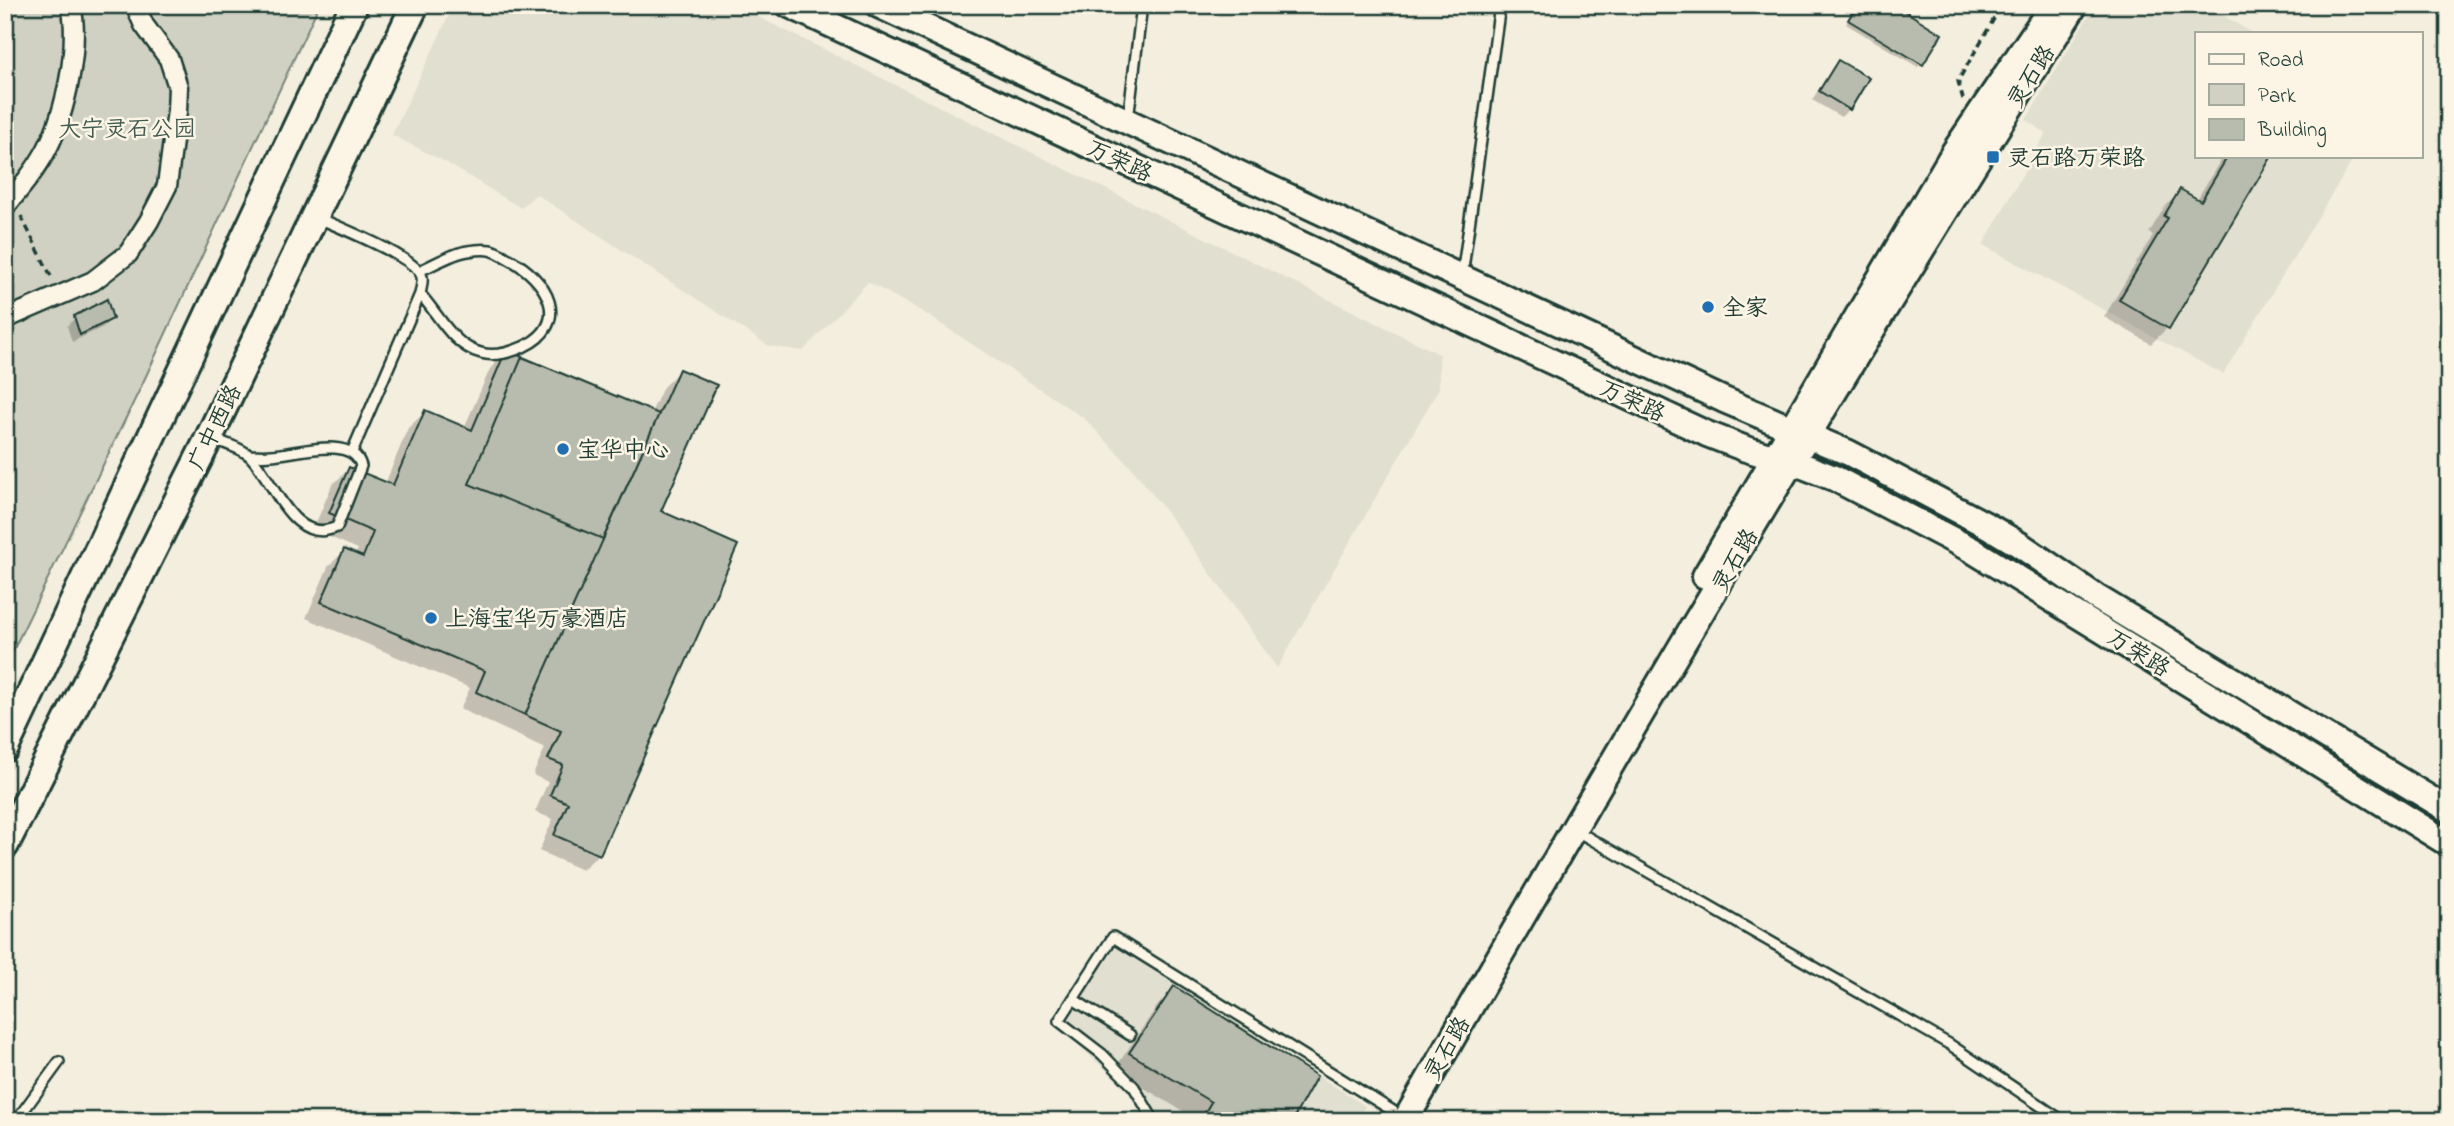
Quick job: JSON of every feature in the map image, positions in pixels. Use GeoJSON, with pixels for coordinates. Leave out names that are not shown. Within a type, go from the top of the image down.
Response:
{"type":"FeatureCollection","features":[{"type":"Feature","properties":{"kind":"main road"},"geometry":{"type":"LineString","coordinates":[[5,748],[354,5]]}},
{"type":"Feature","properties":{"kind":"main road","name":"广中西路"},"geometry":{"type":"LineString","coordinates":[[5,845],[209,437],[415,5]]}},
{"type":"Feature","properties":{"kind":"main road","name":"万荣路"},"geometry":{"type":"LineString","coordinates":[[789,5],[1707,434],[1834,478],[1972,550],[2449,844]]}},
{"type":"Feature","properties":{"kind":"main road","name":"万荣路"},"geometry":{"type":"LineString","coordinates":[[878,5],[1724,400],[1800,431],[1919,489],[2020,545],[2096,597],[2449,810]]}},
{"type":"Feature","properties":{"kind":"main road","name":"灵石路"},"geometry":{"type":"LineString","coordinates":[[1800,431],[1954,152],[2053,5]]}},
{"type":"Feature","properties":{"kind":"main road","name":"灵石路"},"geometry":{"type":"LineString","coordinates":[[1395,1118],[1782,460],[2075,5]]}},
{"type":"Feature","properties":{"kind":"main road","name":"灵石路"},"geometry":{"type":"LineString","coordinates":[[1395,1118],[1574,829],[1782,460]]}},
{"type":"Feature","properties":{"kind":"street"},"geometry":{"type":"LineString","coordinates":[[9,203],[47,148],[64,102],[75,22],[71,5]]}},
{"type":"Feature","properties":{"kind":"street"},"geometry":{"type":"LineString","coordinates":[[5,319],[93,281],[128,254],[167,186],[177,111],[177,87],[169,59],[144,25],[135,5]]}},
{"type":"Feature","properties":{"kind":"lane"},"geometry":{"type":"LineString","coordinates":[[1128,122],[1142,5]]}},
{"type":"Feature","properties":{"kind":"lane"},"geometry":{"type":"LineString","coordinates":[[1462,278],[1500,5]]}},
{"type":"Feature","properties":{"kind":"lane"},"geometry":{"type":"LineString","coordinates":[[315,217],[415,265],[422,278],[420,294],[352,452]]}},
{"type":"Feature","properties":{"kind":"lane"},"geometry":{"type":"LineString","coordinates":[[419,271],[466,251],[491,250],[516,263],[537,280],[551,303],[550,323],[536,340],[519,348],[497,354],[481,354],[452,334],[420,294]]}},
{"type":"Feature","properties":{"kind":"lane"},"geometry":{"type":"LineString","coordinates":[[209,437],[249,455],[272,456],[326,448],[352,452],[359,458],[362,466],[337,527],[325,532],[308,529],[291,515],[249,455]]}},
{"type":"Feature","properties":{"kind":"lane"},"geometry":{"type":"LineString","coordinates":[[1574,829],[1949,1044],[2063,1121]]}},
{"type":"Feature","properties":{"kind":"lane"},"geometry":{"type":"LineString","coordinates":[[1154,1121],[1134,1087],[1102,1054],[1059,1021],[1113,937],[1395,1118]]}},
{"type":"Feature","properties":{"kind":"lane"},"geometry":{"type":"LineString","coordinates":[[1073,999],[1130,1035]]}},
{"type":"Feature","properties":{"kind":"lane"},"geometry":{"type":"LineString","coordinates":[[16,1121],[59,1062]]}},
{"type":"Feature","properties":{"kind":"path"},"geometry":{"type":"LineString","coordinates":[[1970,128],[1958,81],[2002,5]]}},
{"type":"Feature","properties":{"kind":"path"},"geometry":{"type":"LineString","coordinates":[[9,203],[61,295]]}},
{"type":"Feature","properties":{"kind":"shaded area"},"geometry":{"type":"Polygon","coordinates":[[[454,5],[734,5],[1439,354],[1439,388],[1277,668],[1178,527],[1132,468],[1084,418],[923,312],[868,282],[803,351],[769,346],[536,194],[521,208],[447,163],[392,135],[454,5]]]}},
{"type":"Feature","properties":{"kind":"shaded area"},"geometry":{"type":"Polygon","coordinates":[[[2095,5],[2206,5],[2250,32],[2195,32],[2195,158],[2354,158],[2223,374],[1983,245],[2046,133],[2026,120],[2095,5]]]}},
{"type":"Feature","properties":{"kind":"shaded area"},"geometry":{"type":"Polygon","coordinates":[[[1106,938],[1365,1106],[1356,1121],[1145,1121],[1131,1093],[1052,1021],[1106,938]]]}},
{"type":"Feature","properties":{"kind":"green space","name":"大宁灵石公园"},"geometry":{"type":"Polygon","coordinates":[[[5,5],[319,5],[139,391],[5,667],[5,5]]]}},
{"type":"Feature","properties":{"kind":"building"},"geometry":{"type":"Polygon","coordinates":[[[1857,5],[1895,5],[1942,34],[1923,65],[1848,20],[1857,5]]]}},
{"type":"Feature","properties":{"kind":"building"},"geometry":{"type":"Polygon","coordinates":[[[1838,60],[1869,78],[1850,110],[1819,91],[1838,60]]]}},
{"type":"Feature","properties":{"kind":"building"},"geometry":{"type":"Polygon","coordinates":[[[2227,158],[2271,158],[2169,329],[2119,300],[2168,218],[2164,216],[2180,189],[2201,201],[2227,158]]]}},
{"type":"Feature","properties":{"kind":"building"},"geometry":{"type":"Polygon","coordinates":[[[107,299],[113,319],[80,335],[74,316],[107,299]]]}},
{"type":"Feature","properties":{"kind":"building"},"geometry":{"type":"Polygon","coordinates":[[[506,350],[659,414],[525,715],[476,692],[485,671],[321,602],[344,549],[363,557],[373,532],[329,513],[349,467],[393,485],[425,410],[472,430],[506,350]]]}},
{"type":"Feature","properties":{"kind":"building","name":"宝华中心"},"geometry":{"type":"Polygon","coordinates":[[[522,357],[659,414],[603,539],[469,484],[522,357]]]}},
{"type":"Feature","properties":{"kind":"building"},"geometry":{"type":"Polygon","coordinates":[[[679,369],[717,385],[661,511],[738,545],[600,855],[554,835],[568,803],[550,795],[563,765],[548,759],[561,731],[525,715],[679,369]]]}},
{"type":"Feature","properties":{"kind":"building"},"geometry":{"type":"Polygon","coordinates":[[[1174,986],[1317,1076],[1292,1121],[1200,1121],[1211,1102],[1129,1053],[1174,986]]]}},
{"type":"Feature","properties":{"kind":"place","name":"灵石路万荣路"},"geometry":{"type":"Point","coordinates":[1993,157]}},
{"type":"Feature","properties":{"kind":"place","name":"全家"},"geometry":{"type":"Point","coordinates":[1708,307]}},
{"type":"Feature","properties":{"kind":"place","name":"宝华中心"},"geometry":{"type":"Point","coordinates":[563,449]}},
{"type":"Feature","properties":{"kind":"place","name":"上海宝华万豪酒店"},"geometry":{"type":"Point","coordinates":[431,618]}}]}
